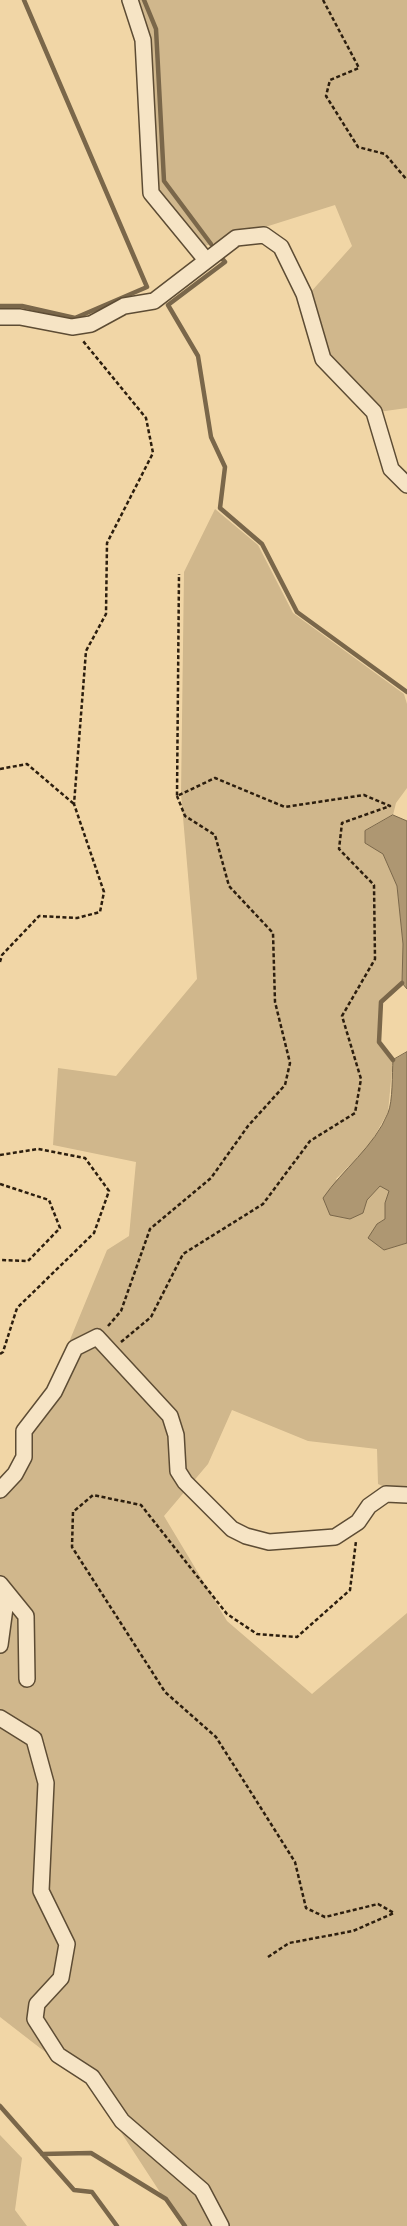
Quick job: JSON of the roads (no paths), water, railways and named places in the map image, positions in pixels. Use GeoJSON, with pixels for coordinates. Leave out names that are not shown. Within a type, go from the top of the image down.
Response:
{"type":"FeatureCollection","features":[{"type":"Feature","properties":{"kind":"street"},"geometry":{"type":"LineString","coordinates":[[130,0],[143,40],[151,193],[206,260]]}},
{"type":"Feature","properties":{"kind":"street"},"geometry":{"type":"LineString","coordinates":[[0,317],[20,317],[72,327],[91,324],[124,306],[154,301],[236,238],[264,235],[281,247],[304,294],[323,359],[374,412],[391,469],[407,485]]}},
{"type":"Feature","properties":{"kind":"street"},"geometry":{"type":"LineString","coordinates":[[0,1490],[15,1474],[24,1457],[24,1431],[54,1392],[75,1348],[97,1337],[170,1416],[176,1435],[178,1471],[184,1482],[232,1529],[246,1536],[269,1542],[335,1537],[358,1522],[369,1506],[386,1494],[407,1495]]}},
{"type":"Feature","properties":{"kind":"street"},"geometry":{"type":"LineString","coordinates":[[0,1645],[3,1588]]}},
{"type":"Feature","properties":{"kind":"street"},"geometry":{"type":"LineString","coordinates":[[3,1588],[26,1616],[28,1679]]}},
{"type":"Feature","properties":{"kind":"street"},"geometry":{"type":"LineString","coordinates":[[0,1718],[34,1739],[46,1783],[41,1891],[67,1944],[61,1978],[37,2004],[35,2019],[58,2055],[92,2077],[122,2121],[202,2190],[222,2226]]}},
{"type":"Feature","properties":{"kind":"waterway"},"geometry":{"type":"LineString","coordinates":[[0,306],[22,306],[75,318],[147,287],[24,0]]}},
{"type":"Feature","properties":{"kind":"waterway"},"geometry":{"type":"LineString","coordinates":[[144,0],[156,29],[164,181],[211,244]]}},
{"type":"Feature","properties":{"kind":"waterway"},"geometry":{"type":"LineString","coordinates":[[220,256],[225,262],[168,305],[198,356],[211,437],[225,467],[220,508],[262,544],[297,612],[407,692]]}},
{"type":"Feature","properties":{"kind":"waterway"},"geometry":{"type":"LineString","coordinates":[[393,1060],[379,1042],[381,1002],[402,983]]}},
{"type":"Feature","properties":{"kind":"waterway"},"geometry":{"type":"LineString","coordinates":[[0,2106],[74,2190],[92,2192],[117,2226]]}},
{"type":"Feature","properties":{"kind":"waterway"},"geometry":{"type":"LineString","coordinates":[[42,2154],[91,2153],[166,2199],[185,2226]]}}]}
